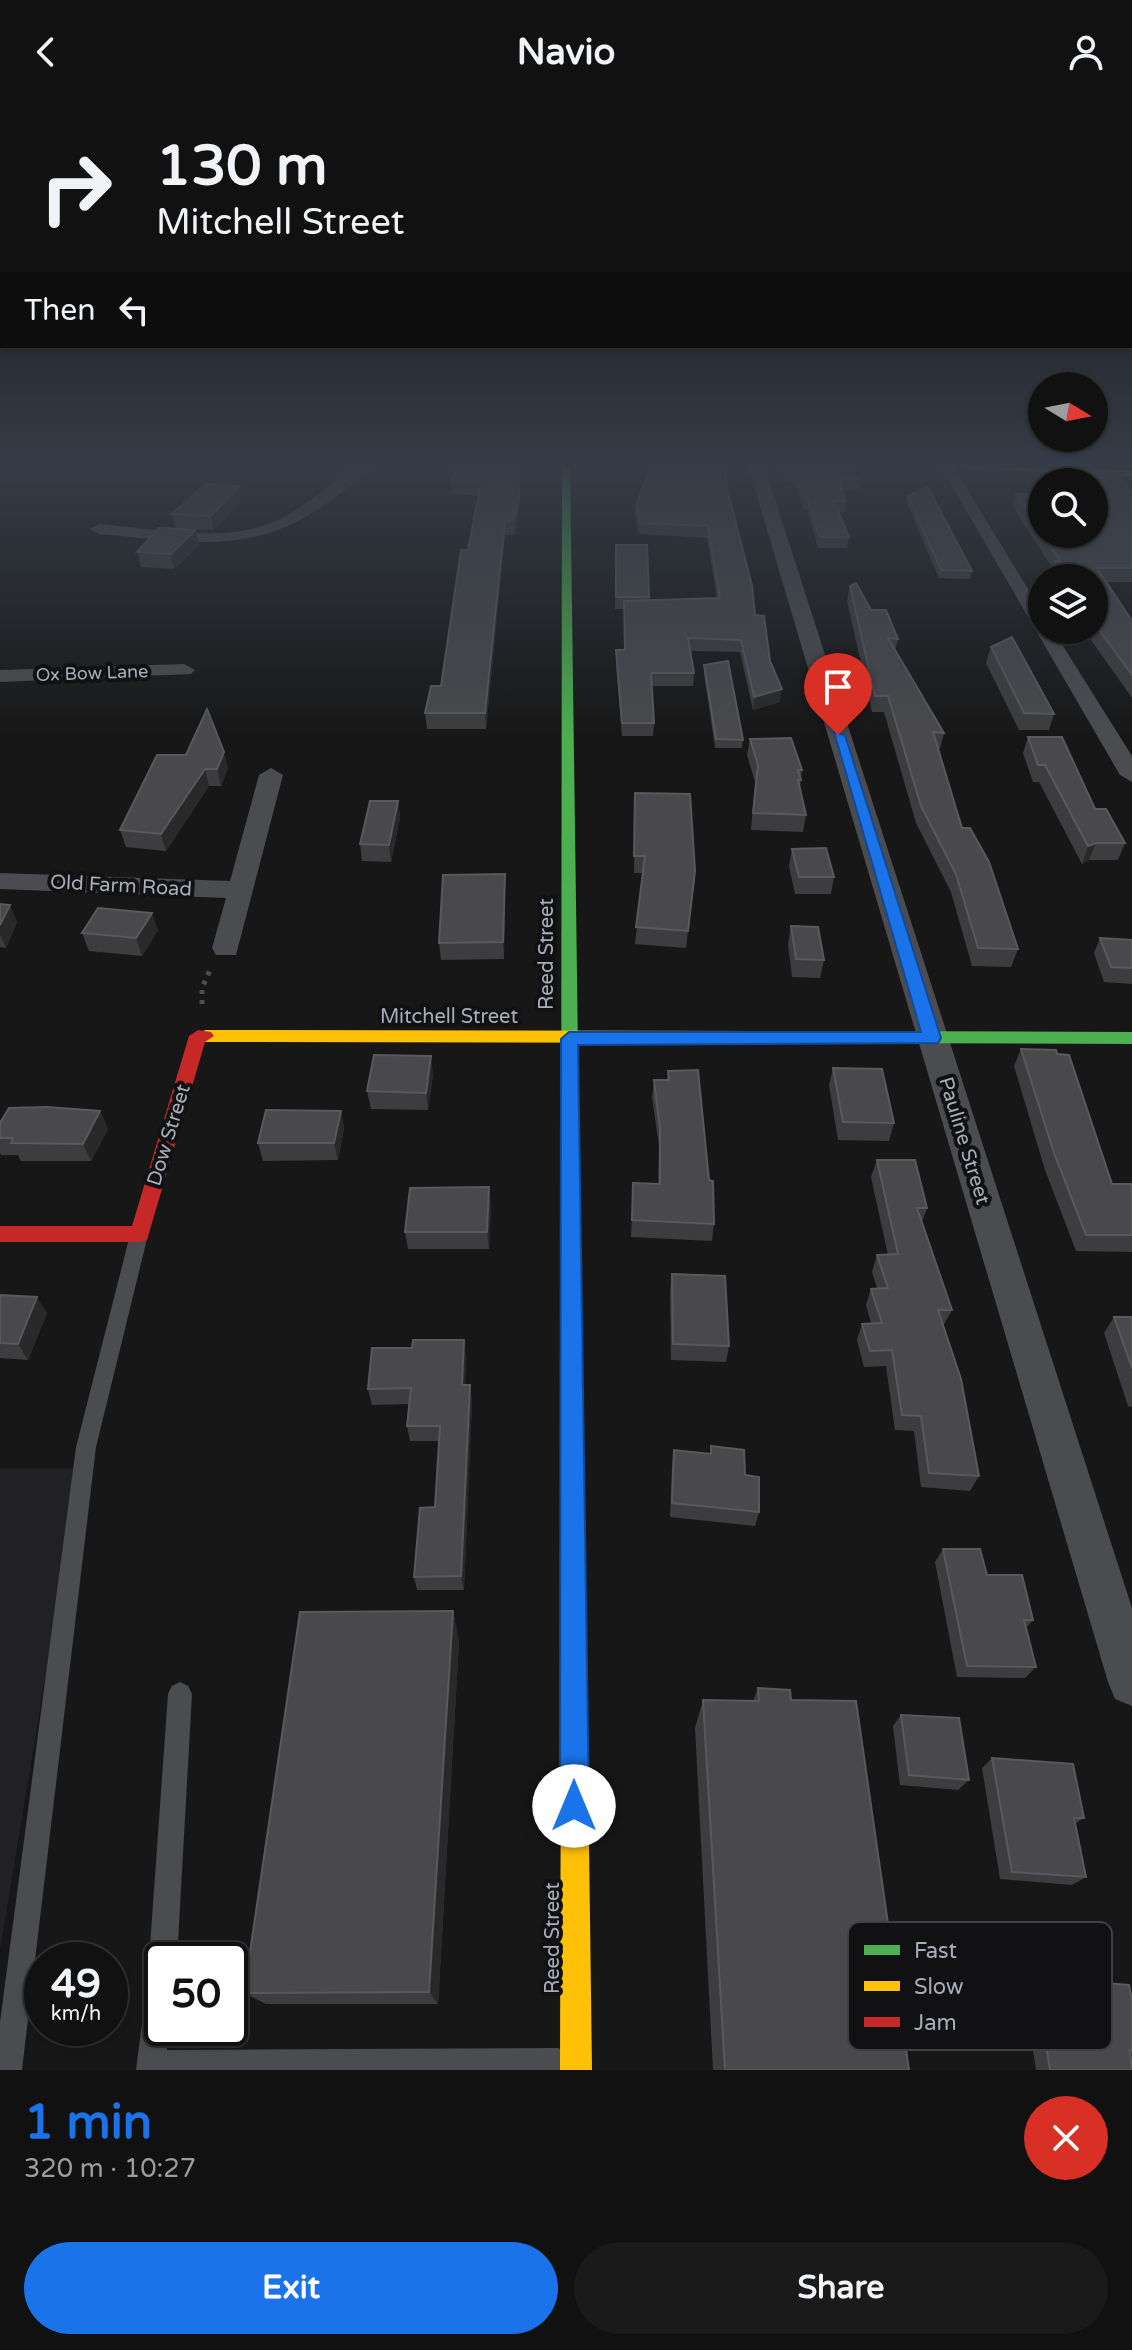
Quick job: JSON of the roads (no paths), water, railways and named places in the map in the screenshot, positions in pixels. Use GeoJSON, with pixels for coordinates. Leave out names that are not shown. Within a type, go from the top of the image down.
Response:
{"type":"FeatureCollection","features":[{"type":"Feature","properties":{"kind":"main road","name":"Reed Street"},"geometry":{"type":"LineString","coordinates":[[566,554],[576,2066]]}},
{"type":"Feature","properties":{"kind":"main road","name":"Mitchell Street"},"geometry":{"type":"LineString","coordinates":[[198,1036],[1132,1038]]}},
{"type":"Feature","properties":{"kind":"main road","name":"Dow Street"},"geometry":{"type":"LineString","coordinates":[[140,1234],[198,1036]]}},
{"type":"Feature","properties":{"kind":"main road"},"geometry":{"type":"LineString","coordinates":[[0,1234],[140,1234]]}},
{"type":"Feature","properties":{"kind":"street","name":"Pauline Street"},"geometry":{"type":"LineString","coordinates":[[783,554],[1132,1682]]}},
{"type":"Feature","properties":{"kind":"street"},"geometry":{"type":"LineString","coordinates":[[998,554],[1028,604]]}},
{"type":"Feature","properties":{"kind":"street"},"geometry":{"type":"LineString","coordinates":[[1052,644],[1132,775]]}},
{"type":"Feature","properties":{"kind":"street","name":"Ox Bow Lane"},"geometry":{"type":"LineString","coordinates":[[0,676],[184,670]]}},
{"type":"Feature","properties":{"kind":"street"},"geometry":{"type":"LineString","coordinates":[[226,948],[271,775]]}},
{"type":"Feature","properties":{"kind":"street","name":"Old Farm Road"},"geometry":{"type":"LineString","coordinates":[[0,881],[241,890]]}},
{"type":"Feature","properties":{"kind":"lane"},"geometry":{"type":"LineString","coordinates":[[8,2070],[86,1447],[140,1234]]}},
{"type":"Feature","properties":{"kind":"lane"},"geometry":{"type":"LineString","coordinates":[[164,1942],[180,1694]]}},
{"type":"Feature","properties":{"kind":"lane"},"geometry":{"type":"LineString","coordinates":[[154,2046],[151,2067],[576,2066]]}}]}
